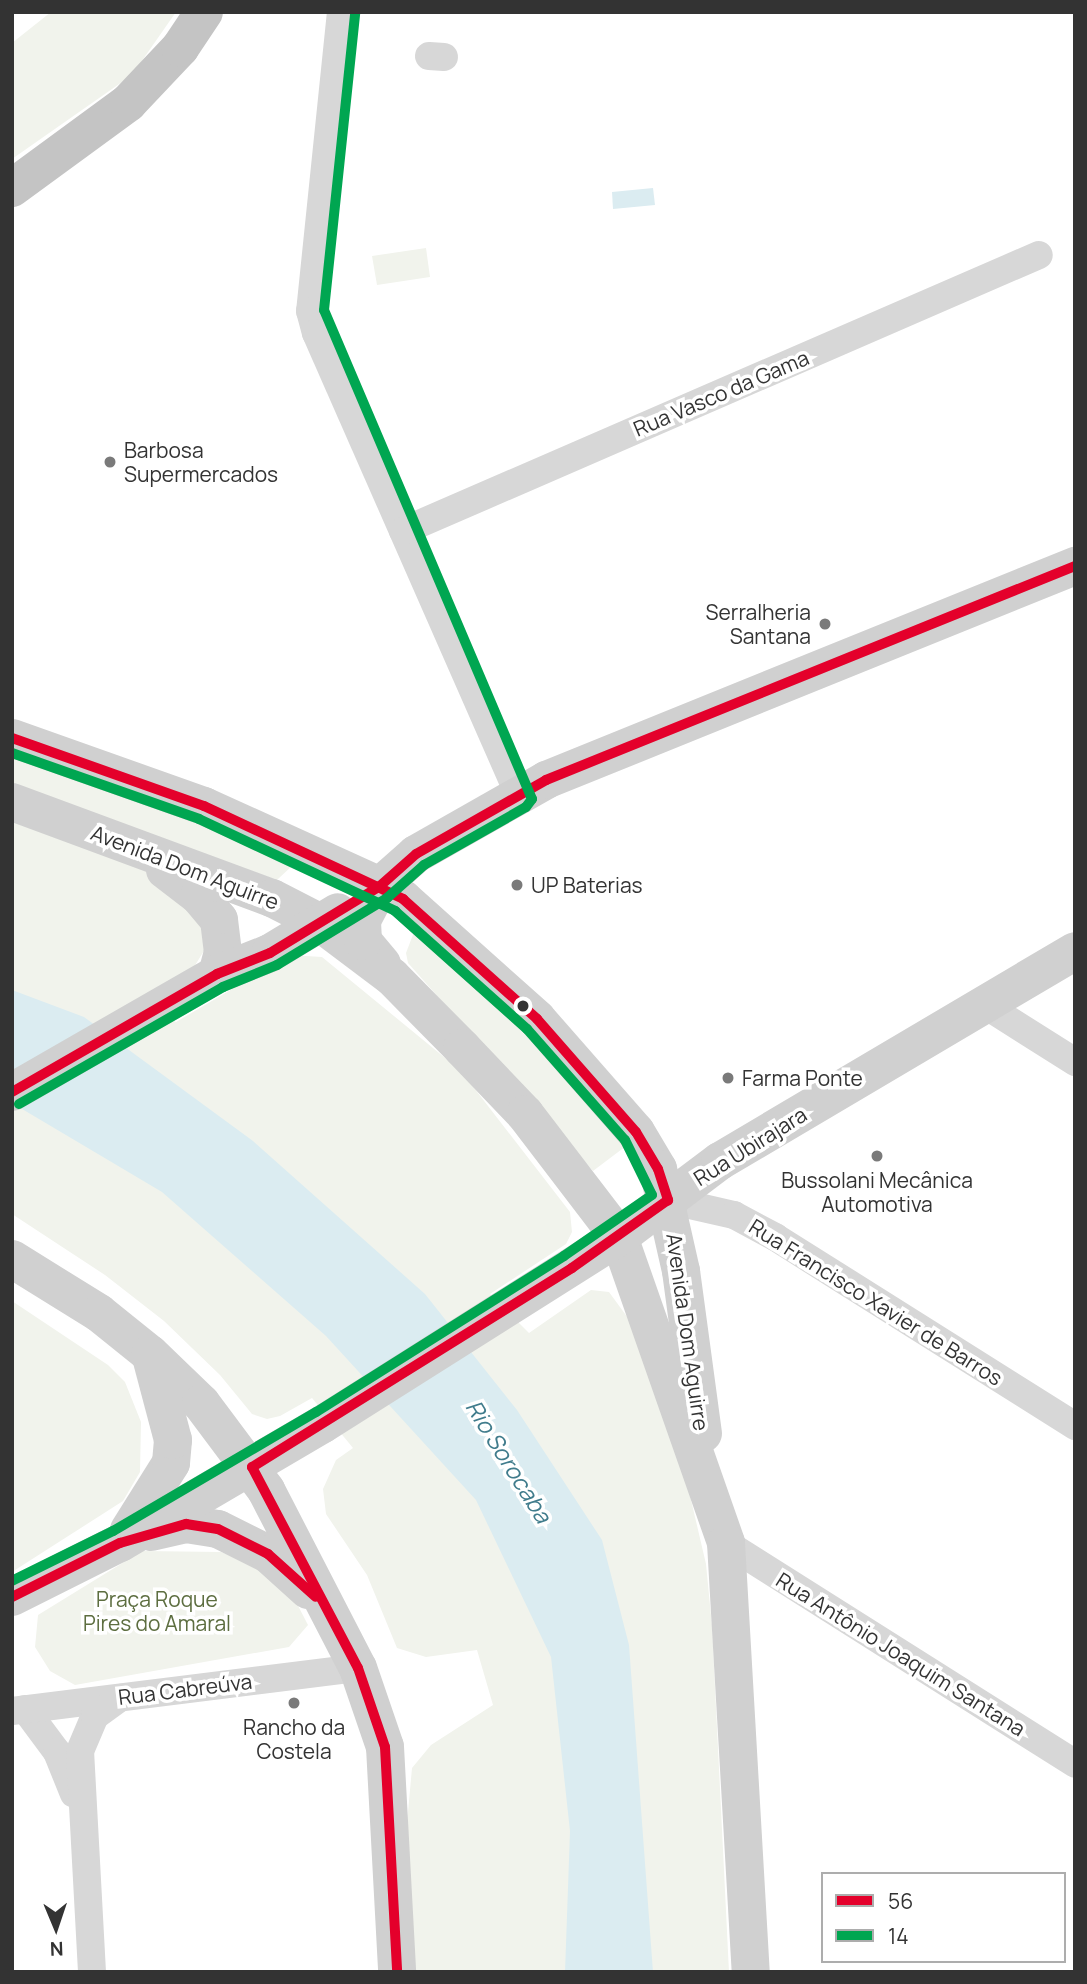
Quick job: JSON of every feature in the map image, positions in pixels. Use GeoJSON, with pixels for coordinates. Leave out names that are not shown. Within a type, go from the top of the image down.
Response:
{"type":"FeatureCollection","features":[{"type":"Feature","properties":{"kind":"highway"},"geometry":{"type":"LineString","coordinates":[[12,188],[55,159],[157,76],[204,12]]}},
{"type":"Feature","properties":{"kind":"main road"},"geometry":{"type":"LineString","coordinates":[[12,1092],[208,979],[270,953],[380,886],[416,854],[546,780],[1075,566]]}},
{"type":"Feature","properties":{"kind":"main road","name":"Avenida Dom Aguirre"},"geometry":{"type":"LineString","coordinates":[[12,738],[204,806],[380,886],[403,899],[537,1018],[636,1132],[658,1169],[668,1200],[712,1496]]}},
{"type":"Feature","properties":{"kind":"main road","name":"Avenida Dom Aguirre"},"geometry":{"type":"LineString","coordinates":[[12,802],[272,898],[319,922],[392,976],[525,1114],[619,1237],[673,1398],[712,1496],[726,1543],[751,1972]]}},
{"type":"Feature","properties":{"kind":"main road"},"geometry":{"type":"LineString","coordinates":[[126,844],[190,887],[219,920],[223,952],[208,979]]}},
{"type":"Feature","properties":{"kind":"main road"},"geometry":{"type":"LineString","coordinates":[[380,886],[360,931],[363,942],[392,976]]}},
{"type":"Feature","properties":{"kind":"main road","name":"Rua Ubirajara"},"geometry":{"type":"LineString","coordinates":[[120,1543],[252,1467],[547,1284],[619,1237],[720,1161],[1075,951]]}},
{"type":"Feature","properties":{"kind":"main road"},"geometry":{"type":"LineString","coordinates":[[12,1259],[99,1313],[150,1354],[201,1403],[252,1467],[358,1668],[385,1747],[397,1972]]}},
{"type":"Feature","properties":{"kind":"main road"},"geometry":{"type":"LineString","coordinates":[[120,1543],[171,1463],[173,1440],[150,1354]]}},
{"type":"Feature","properties":{"kind":"main road"},"geometry":{"type":"LineString","coordinates":[[12,1597],[120,1543],[163,1528],[207,1525],[268,1554],[323,1603]]}},
{"type":"Feature","properties":{"kind":"street"},"geometry":{"type":"LineString","coordinates":[[341,12],[310,311],[316,333],[519,795]]}},
{"type":"Feature","properties":{"kind":"street","name":"Rua Vasco da Gama"},"geometry":{"type":"LineString","coordinates":[[403,531],[1039,255]]}},
{"type":"Feature","properties":{"kind":"street"},"geometry":{"type":"LineString","coordinates":[[985,1005],[1075,1062]]}},
{"type":"Feature","properties":{"kind":"street","name":"Rua Francisco Xavier de Barros"},"geometry":{"type":"LineString","coordinates":[[668,1200],[734,1215],[775,1237],[1075,1426]]}},
{"type":"Feature","properties":{"kind":"street","name":"Rua Antônio Joaquim Santana"},"geometry":{"type":"LineString","coordinates":[[726,1543],[1075,1764]]}},
{"type":"Feature","properties":{"kind":"street","name":"Rua Cabreúva"},"geometry":{"type":"LineString","coordinates":[[19,1710],[358,1668]]}},
{"type":"Feature","properties":{"kind":"street"},"geometry":{"type":"LineString","coordinates":[[92,1972],[80,1807],[80,1751],[85,1732],[95,1716],[122,1696]]}},
{"type":"Feature","properties":{"kind":"street"},"geometry":{"type":"LineString","coordinates":[[19,1710],[57,1752],[80,1807]]}},
{"type":"Feature","properties":{"kind":"green space"},"geometry":{"type":"Polygon","coordinates":[[[51,12],[176,12],[132,75],[12,159],[12,43],[51,12]]]}},
{"type":"Feature","properties":{"kind":"green space"},"geometry":{"type":"Polygon","coordinates":[[[426,248],[430,277],[377,285],[372,256],[426,248]]]}},
{"type":"Feature","properties":{"kind":"green space"},"geometry":{"type":"Polygon","coordinates":[[[12,753],[181,811],[293,865],[277,880],[12,787],[12,753]]]}},
{"type":"Feature","properties":{"kind":"green space"},"geometry":{"type":"Polygon","coordinates":[[[12,818],[154,873],[174,886],[210,941],[194,967],[134,1001],[176,1022],[290,955],[322,957],[461,1071],[570,1212],[572,1232],[566,1244],[490,1294],[529,1333],[591,1290],[609,1292],[628,1318],[688,1487],[706,1564],[712,1626],[729,1972],[416,1972],[410,1955],[407,1823],[412,1768],[431,1745],[493,1705],[477,1650],[426,1657],[397,1648],[367,1575],[326,1514],[323,1489],[336,1460],[353,1448],[312,1398],[280,1416],[267,1419],[252,1414],[220,1375],[164,1321],[105,1275],[12,1214],[12,818]]]}},
{"type":"Feature","properties":{"kind":"green space"},"geometry":{"type":"Polygon","coordinates":[[[414,932],[461,965],[630,1143],[593,1171],[408,963],[406,953],[414,932]]]}},
{"type":"Feature","properties":{"kind":"green space"},"geometry":{"type":"Polygon","coordinates":[[[12,1301],[108,1365],[125,1382],[141,1422],[140,1472],[123,1501],[12,1572],[12,1301]]]}},
{"type":"Feature","properties":{"kind":"green space","name":"Praça Roque Pires do Amaral"},"geometry":{"type":"Polygon","coordinates":[[[142,1551],[221,1552],[266,1568],[293,1596],[308,1625],[289,1647],[75,1685],[50,1671],[35,1647],[38,1615],[142,1551]]]}},
{"type":"Feature","properties":{"kind":"water"},"geometry":{"type":"Polygon","coordinates":[[[653,188],[655,205],[613,209],[612,192],[653,188]]]}},
{"type":"Feature","properties":{"kind":"water","name":"Rio Sorocaba"},"geometry":{"type":"Polygon","coordinates":[[[12,990],[84,1017],[253,1141],[425,1294],[517,1410],[602,1540],[629,1645],[653,1972],[565,1972],[570,1831],[551,1657],[476,1500],[326,1336],[162,1192],[12,1103],[12,990]]]}},
{"type":"Feature","properties":{"kind":"transit line","name":"14"},"geometry":{"type":"LineString","coordinates":[[19,1104],[223,987],[277,965],[387,898],[424,865],[526,807],[532,799],[324,310],[355,13]]}},
{"type":"Feature","properties":{"kind":"transit line","name":"56"},"geometry":{"type":"LineString","coordinates":[[12,1092],[217,974],[270,953],[380,886],[416,854],[546,780],[1075,566]]}},
{"type":"Feature","properties":{"kind":"transit line","name":"56"},"geometry":{"type":"LineString","coordinates":[[12,738],[204,806],[403,899],[537,1019],[636,1132],[658,1169],[668,1200],[572,1268],[252,1467],[358,1668],[385,1747],[397,1972]]}},
{"type":"Feature","properties":{"kind":"transit line","name":"14"},"geometry":{"type":"LineString","coordinates":[[12,753],[199,819],[395,911],[527,1029],[625,1140],[652,1195],[564,1256],[316,1412],[113,1531],[12,1581]]}},
{"type":"Feature","properties":{"kind":"transit line","name":"56"},"geometry":{"type":"LineString","coordinates":[[12,1597],[120,1543],[186,1524],[218,1529],[268,1554],[316,1597]]}},
{"type":"Feature","properties":{"kind":"place","name":"Barbosa Supermercados"},"geometry":{"type":"Point","coordinates":[110,462]}},
{"type":"Feature","properties":{"kind":"place","name":"Serralheria Santana"},"geometry":{"type":"Point","coordinates":[825,624]}},
{"type":"Feature","properties":{"kind":"place","name":"UP Baterias"},"geometry":{"type":"Point","coordinates":[517,885]}},
{"type":"Feature","properties":{"kind":"place","name":"Farma Ponte"},"geometry":{"type":"Point","coordinates":[728,1078]}},
{"type":"Feature","properties":{"kind":"place","name":"Bussolani Mecânica Automotiva"},"geometry":{"type":"Point","coordinates":[877,1156]}},
{"type":"Feature","properties":{"kind":"place","name":"Rancho da Costela"},"geometry":{"type":"Point","coordinates":[294,1703]}}]}
